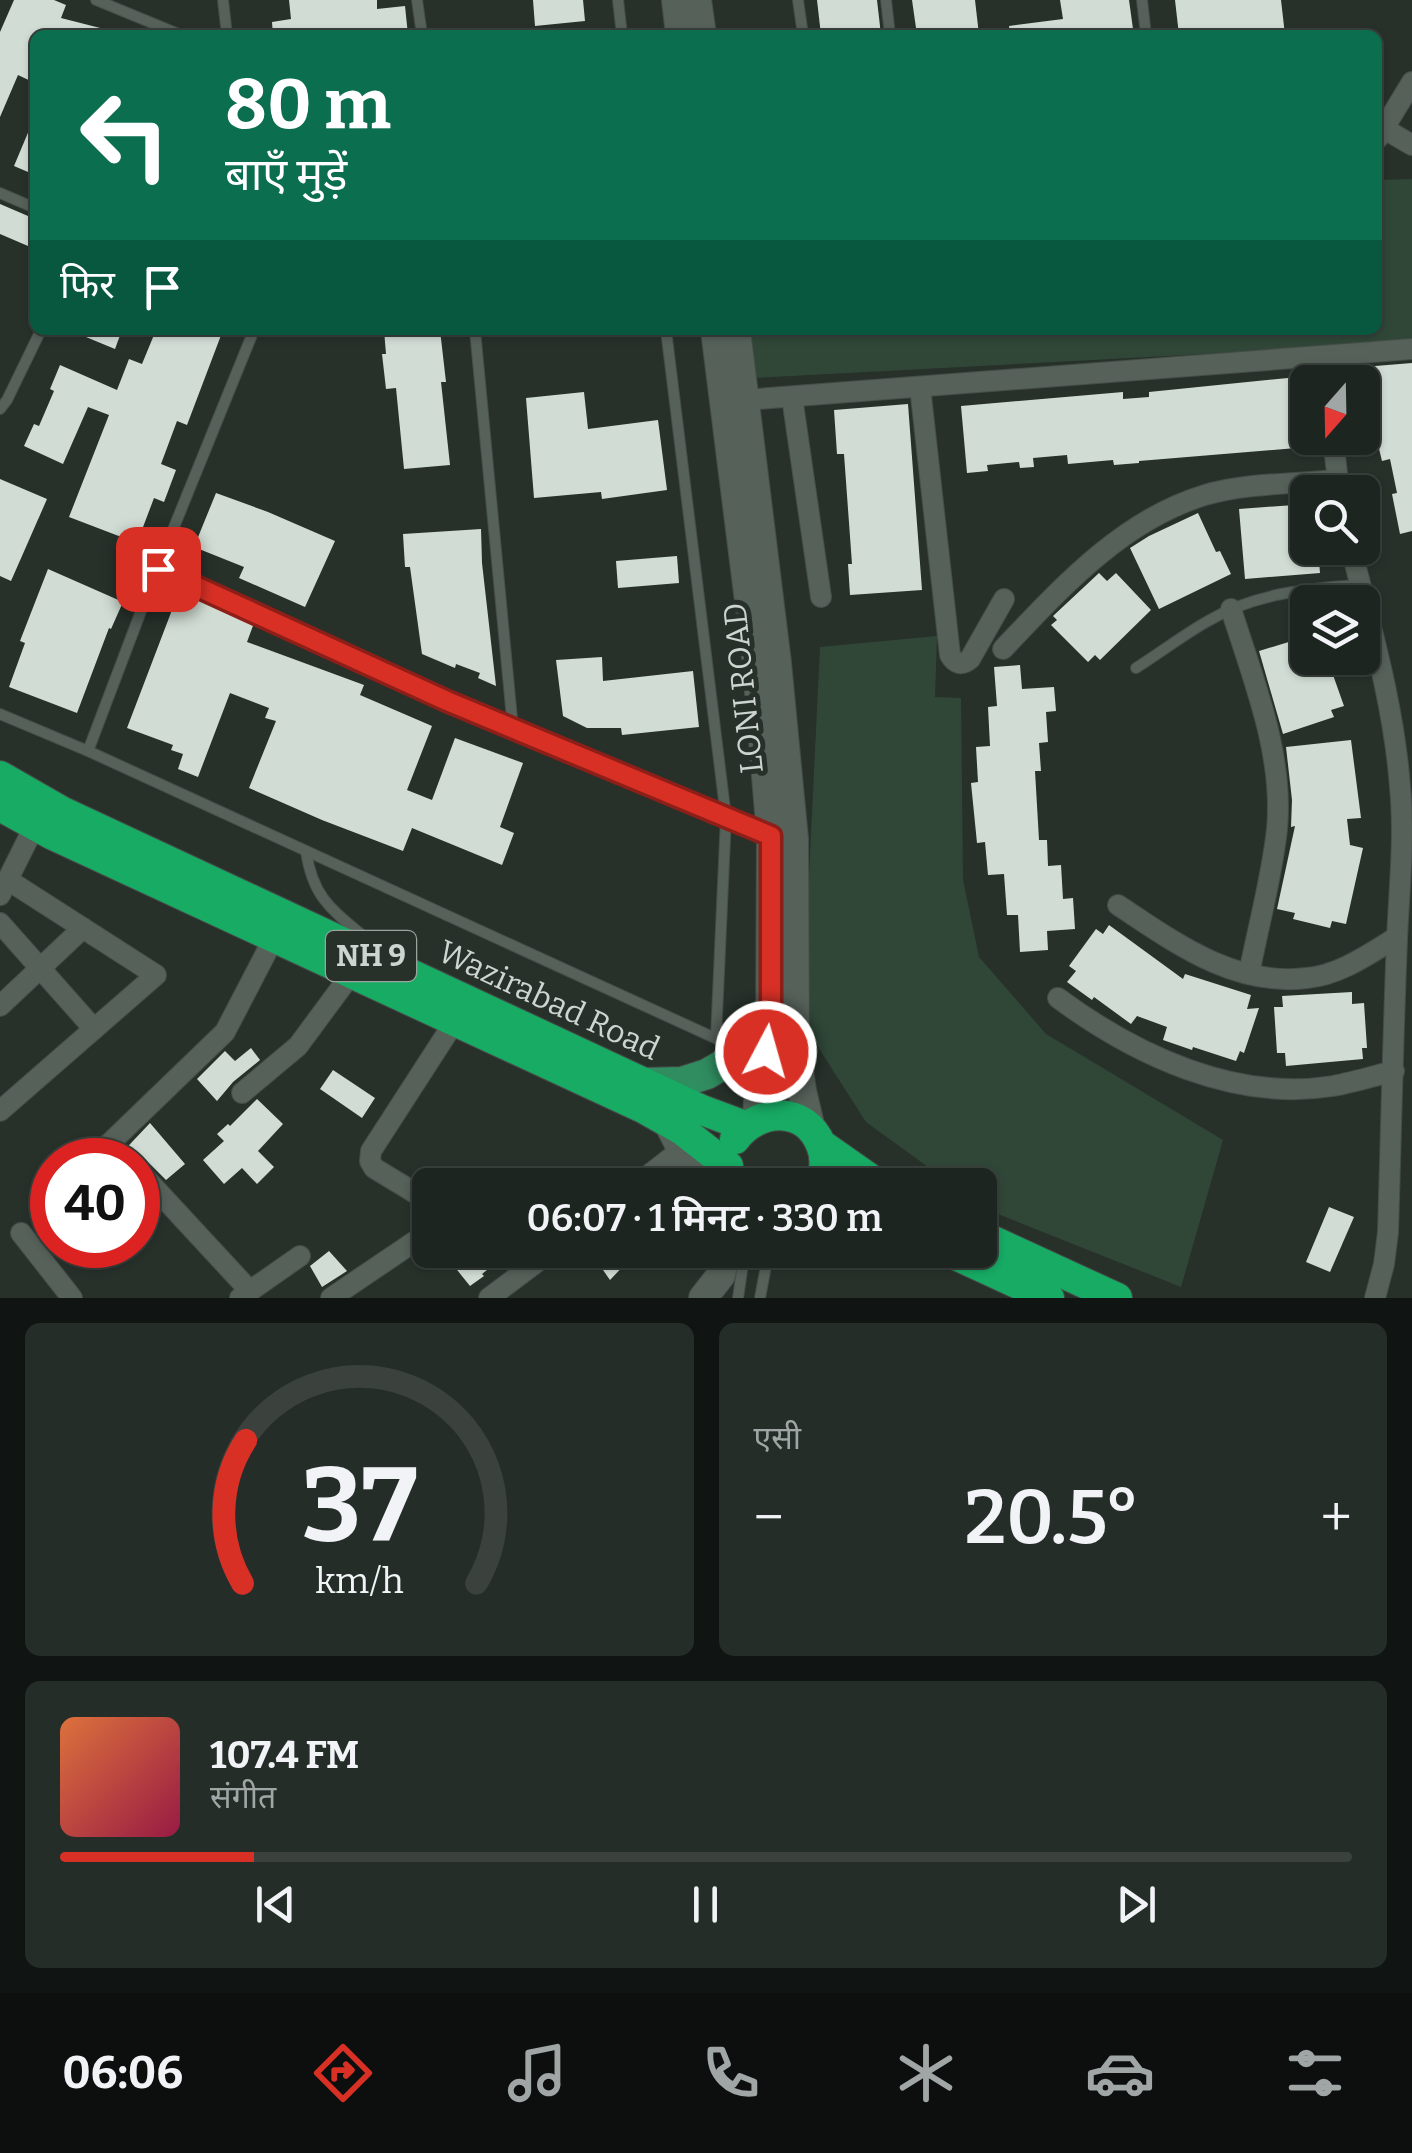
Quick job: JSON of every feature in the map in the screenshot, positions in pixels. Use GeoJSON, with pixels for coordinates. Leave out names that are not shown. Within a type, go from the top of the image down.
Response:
{"type":"FeatureCollection","features":[{"type":"Feature","properties":{"kind":"highway","name":"Wazirabad Road"},"geometry":{"type":"LineString","coordinates":[[0,776],[41,814]]}},
{"type":"Feature","properties":{"kind":"highway","name":"Wazirabad Road"},"geometry":{"type":"LineString","coordinates":[[0,806],[41,814],[280,927],[404,971],[702,1110],[751,1122],[780,1115],[794,1118],[816,1137]]}},
{"type":"Feature","properties":{"kind":"highway","name":"Wazirabad Road"},"geometry":{"type":"LineString","coordinates":[[280,927],[352,973],[645,1109],[682,1130],[723,1168]]}},
{"type":"Feature","properties":{"kind":"highway"},"geometry":{"type":"LineString","coordinates":[[730,1168],[730,1150],[751,1122]]}},
{"type":"Feature","properties":{"kind":"highway"},"geometry":{"type":"LineString","coordinates":[[816,1137],[825,1168]]}},
{"type":"Feature","properties":{"kind":"highway"},"geometry":{"type":"LineString","coordinates":[[816,1137],[857,1168]]}},
{"type":"Feature","properties":{"kind":"highway"},"geometry":{"type":"LineString","coordinates":[[997,1243],[1116,1298]]}},
{"type":"Feature","properties":{"kind":"highway"},"geometry":{"type":"LineString","coordinates":[[984,1268],[1049,1298]]}},
{"type":"Feature","properties":{"kind":"main road"},"geometry":{"type":"LineString","coordinates":[[643,1082],[682,1082],[707,1074],[771,1035]]}},
{"type":"Feature","properties":{"kind":"street"},"geometry":{"type":"LineString","coordinates":[[676,0],[682,30]]}},
{"type":"Feature","properties":{"kind":"street"},"geometry":{"type":"LineString","coordinates":[[685,30],[697,0]]}},
{"type":"Feature","properties":{"kind":"street"},"geometry":{"type":"LineString","coordinates":[[1382,130],[1412,82]]}},
{"type":"Feature","properties":{"kind":"street"},"geometry":{"type":"LineString","coordinates":[[1382,134],[1412,145]]}},
{"type":"Feature","properties":{"kind":"street","name":"LONI ROAD"},"geometry":{"type":"LineString","coordinates":[[716,335],[794,838],[771,1035]]}},
{"type":"Feature","properties":{"kind":"street","name":"LONI ROAD"},"geometry":{"type":"LineString","coordinates":[[737,335],[769,685],[771,1035]]}},
{"type":"Feature","properties":{"kind":"street"},"geometry":{"type":"LineString","coordinates":[[744,400],[1412,350]]}},
{"type":"Feature","properties":{"kind":"street"},"geometry":{"type":"LineString","coordinates":[[1326,356],[1327,365]]}},
{"type":"Feature","properties":{"kind":"street"},"geometry":{"type":"LineString","coordinates":[[920,387],[953,660],[966,664],[1004,599]]}},
{"type":"Feature","properties":{"kind":"street"},"geometry":{"type":"LineString","coordinates":[[792,397],[821,597]]}},
{"type":"Feature","properties":{"kind":"street"},"geometry":{"type":"LineString","coordinates":[[1003,648],[1103,550],[1175,506],[1208,494],[1244,488],[1290,487]]}},
{"type":"Feature","properties":{"kind":"street"},"geometry":{"type":"LineString","coordinates":[[1355,565],[1360,585]]}},
{"type":"Feature","properties":{"kind":"street"},"geometry":{"type":"LineString","coordinates":[[1232,609],[1269,736],[1276,782],[1277,829],[1249,974]]}},
{"type":"Feature","properties":{"kind":"street"},"geometry":{"type":"LineString","coordinates":[[1375,1298],[1388,1232],[1402,866],[1400,785],[1380,662]]}},
{"type":"Feature","properties":{"kind":"street"},"geometry":{"type":"LineString","coordinates":[[0,1111],[156,975],[83,928],[4,888],[41,814]]}},
{"type":"Feature","properties":{"kind":"street"},"geometry":{"type":"LineString","coordinates":[[1118,905],[1191,953],[1224,967],[1275,978],[1325,974],[1350,965],[1397,937]]}},
{"type":"Feature","properties":{"kind":"street"},"geometry":{"type":"LineString","coordinates":[[0,923],[94,1029]]}},
{"type":"Feature","properties":{"kind":"street"},"geometry":{"type":"LineString","coordinates":[[115,1138],[225,1032],[280,927]]}},
{"type":"Feature","properties":{"kind":"street"},"geometry":{"type":"LineString","coordinates":[[0,1006],[83,928]]}},
{"type":"Feature","properties":{"kind":"street"},"geometry":{"type":"LineString","coordinates":[[242,1093],[298,1046],[352,973]]}},
{"type":"Feature","properties":{"kind":"street"},"geometry":{"type":"LineString","coordinates":[[1058,998],[1086,1019],[1153,1057],[1255,1086],[1334,1086],[1394,1070]]}},
{"type":"Feature","properties":{"kind":"street"},"geometry":{"type":"LineString","coordinates":[[412,1191],[374,1168],[371,1151],[455,1021]]}},
{"type":"Feature","properties":{"kind":"street"},"geometry":{"type":"LineString","coordinates":[[751,1122],[771,1035]]}},
{"type":"Feature","properties":{"kind":"street"},"geometry":{"type":"LineString","coordinates":[[771,1035],[802,1091],[816,1137]]}},
{"type":"Feature","properties":{"kind":"street"},"geometry":{"type":"LineString","coordinates":[[667,1121],[691,1168]]}},
{"type":"Feature","properties":{"kind":"street"},"geometry":{"type":"LineString","coordinates":[[658,1168],[681,1150]]}},
{"type":"Feature","properties":{"kind":"street"},"geometry":{"type":"LineString","coordinates":[[160,1196],[245,1295],[300,1256]]}},
{"type":"Feature","properties":{"kind":"street"},"geometry":{"type":"LineString","coordinates":[[21,1233],[72,1298]]}},
{"type":"Feature","properties":{"kind":"street"},"geometry":{"type":"LineString","coordinates":[[331,1298],[412,1243]]}},
{"type":"Feature","properties":{"kind":"street"},"geometry":{"type":"LineString","coordinates":[[489,1298],[529,1268]]}},
{"type":"Feature","properties":{"kind":"street"},"geometry":{"type":"LineString","coordinates":[[703,1298],[723,1268]]}},
{"type":"Feature","properties":{"kind":"lane"},"geometry":{"type":"LineString","coordinates":[[96,0],[170,30]]}},
{"type":"Feature","properties":{"kind":"lane"},"geometry":{"type":"LineString","coordinates":[[223,0],[227,30]]}},
{"type":"Feature","properties":{"kind":"lane"},"geometry":{"type":"LineString","coordinates":[[417,0],[421,30]]}},
{"type":"Feature","properties":{"kind":"lane"},"geometry":{"type":"LineString","coordinates":[[618,0],[621,30]]}},
{"type":"Feature","properties":{"kind":"lane"},"geometry":{"type":"LineString","coordinates":[[798,0],[802,30]]}},
{"type":"Feature","properties":{"kind":"lane"},"geometry":{"type":"LineString","coordinates":[[886,0],[889,30]]}},
{"type":"Feature","properties":{"kind":"lane"},"geometry":{"type":"LineString","coordinates":[[1142,0],[1145,30]]}},
{"type":"Feature","properties":{"kind":"lane"},"geometry":{"type":"LineString","coordinates":[[0,192],[30,206]]}},
{"type":"Feature","properties":{"kind":"lane"},"geometry":{"type":"LineString","coordinates":[[0,409],[40,335]]}},
{"type":"Feature","properties":{"kind":"lane"},"geometry":{"type":"LineString","coordinates":[[88,752],[252,335]]}},
{"type":"Feature","properties":{"kind":"lane"},"geometry":{"type":"LineString","coordinates":[[475,335],[514,729]]}},
{"type":"Feature","properties":{"kind":"lane"},"geometry":{"type":"LineString","coordinates":[[667,335],[726,816],[716,1038]]}},
{"type":"Feature","properties":{"kind":"lane"},"geometry":{"type":"LineString","coordinates":[[158,569],[514,729],[771,836]]}},
{"type":"Feature","properties":{"kind":"lane"},"geometry":{"type":"LineString","coordinates":[[1136,668],[1209,620],[1290,592]]}},
{"type":"Feature","properties":{"kind":"lane"},"geometry":{"type":"LineString","coordinates":[[0,714],[716,1038],[771,1035]]}},
{"type":"Feature","properties":{"kind":"lane"},"geometry":{"type":"LineString","coordinates":[[306,851],[313,882],[325,903],[404,971]]}},
{"type":"Feature","properties":{"kind":"lane"},"geometry":{"type":"LineString","coordinates":[[738,1298],[742,1268]]}},
{"type":"Feature","properties":{"kind":"lane"},"geometry":{"type":"LineString","coordinates":[[760,1298],[766,1268]]}},
{"type":"Feature","properties":{"kind":"green space"},"geometry":{"type":"Polygon","coordinates":[[[1412,179],[1412,343],[753,378],[746,335],[1382,335],[1382,180],[1412,179]]]}},
{"type":"Feature","properties":{"kind":"green space"},"geometry":{"type":"Polygon","coordinates":[[[937,636],[935,697],[961,698],[963,880],[979,957],[1046,1034],[1223,1140],[1181,1287],[997,1214],[997,1168],[930,1168],[866,1122],[802,1022],[820,647],[937,636]]]}},
{"type":"Feature","properties":{"kind":"building"},"geometry":{"type":"Polygon","coordinates":[[[14,0],[54,0],[66,5],[61,18],[108,30],[30,30],[30,81],[18,75],[0,117],[0,32],[14,0]]]}},
{"type":"Feature","properties":{"kind":"building"},"geometry":{"type":"Polygon","coordinates":[[[289,0],[377,0],[377,9],[405,6],[407,30],[273,30],[272,22],[291,19],[289,0]]]}},
{"type":"Feature","properties":{"kind":"building"},"geometry":{"type":"Polygon","coordinates":[[[533,0],[583,0],[585,21],[535,26],[533,0]]]}},
{"type":"Feature","properties":{"kind":"building"},"geometry":{"type":"Polygon","coordinates":[[[817,0],[877,0],[880,30],[820,30],[817,0]]]}},
{"type":"Feature","properties":{"kind":"building"},"geometry":{"type":"Polygon","coordinates":[[[912,0],[975,0],[978,30],[916,30],[912,0]]]}},
{"type":"Feature","properties":{"kind":"building"},"geometry":{"type":"Polygon","coordinates":[[[1060,0],[1129,0],[1133,29],[1009,30],[1009,26],[1063,19],[1060,0]]]}},
{"type":"Feature","properties":{"kind":"building"},"geometry":{"type":"Polygon","coordinates":[[[1175,0],[1281,0],[1284,30],[1178,30],[1175,0]]]}},
{"type":"Feature","properties":{"kind":"building"},"geometry":{"type":"Polygon","coordinates":[[[30,128],[30,173],[14,166],[30,128]]]}},
{"type":"Feature","properties":{"kind":"building"},"geometry":{"type":"Polygon","coordinates":[[[0,204],[30,217],[30,247],[0,234],[0,204]]]}},
{"type":"Feature","properties":{"kind":"building"},"geometry":{"type":"Polygon","coordinates":[[[81,335],[120,335],[115,349],[81,335]]]}},
{"type":"Feature","properties":{"kind":"building"},"geometry":{"type":"Polygon","coordinates":[[[154,335],[221,335],[187,425],[177,421],[161,464],[176,470],[164,502],[154,498],[137,543],[69,517],[109,415],[88,407],[63,464],[24,446],[34,424],[39,426],[60,365],[117,390],[129,359],[142,364],[154,335]]]}},
{"type":"Feature","properties":{"kind":"building"},"geometry":{"type":"Polygon","coordinates":[[[384,335],[441,335],[450,465],[404,469],[396,388],[386,389],[382,354],[386,354],[384,335]]]}},
{"type":"Feature","properties":{"kind":"building"},"geometry":{"type":"Polygon","coordinates":[[[1412,363],[1412,531],[1400,534],[1390,459],[1382,461],[1380,453],[1380,366],[1412,363]]]}},
{"type":"Feature","properties":{"kind":"building"},"geometry":{"type":"Polygon","coordinates":[[[1290,378],[1290,448],[1114,465],[1113,460],[1068,464],[1067,455],[1033,458],[1034,467],[1020,468],[1019,462],[987,465],[988,471],[967,473],[961,406],[1123,392],[1123,399],[1149,397],[1149,392],[1290,378]]]}},
{"type":"Feature","properties":{"kind":"building"},"geometry":{"type":"Polygon","coordinates":[[[584,392],[588,429],[658,420],[667,490],[602,499],[601,492],[534,498],[526,398],[584,392]]]}},
{"type":"Feature","properties":{"kind":"building"},"geometry":{"type":"Polygon","coordinates":[[[908,404],[922,590],[850,595],[848,564],[852,564],[844,454],[837,454],[834,410],[908,404]]]}},
{"type":"Feature","properties":{"kind":"building"},"geometry":{"type":"Polygon","coordinates":[[[0,479],[47,499],[11,581],[0,576],[0,479]]]}},
{"type":"Feature","properties":{"kind":"building"},"geometry":{"type":"Polygon","coordinates":[[[216,493],[335,541],[305,607],[239,578],[244,567],[194,547],[216,493]]]}},
{"type":"Feature","properties":{"kind":"building"},"geometry":{"type":"Polygon","coordinates":[[[1290,505],[1290,565],[1319,565],[1320,573],[1245,579],[1239,509],[1290,505]]]}},
{"type":"Feature","properties":{"kind":"building"},"geometry":{"type":"Polygon","coordinates":[[[1198,513],[1231,574],[1159,609],[1130,548],[1198,513]]]}},
{"type":"Feature","properties":{"kind":"building"},"geometry":{"type":"Polygon","coordinates":[[[481,529],[496,686],[478,678],[480,673],[456,664],[455,668],[422,654],[410,567],[405,567],[403,534],[481,529]]]}},
{"type":"Feature","properties":{"kind":"building"},"geometry":{"type":"Polygon","coordinates":[[[677,556],[679,583],[618,588],[616,561],[677,556]]]}},
{"type":"Feature","properties":{"kind":"building"},"geometry":{"type":"Polygon","coordinates":[[[48,569],[123,602],[77,713],[9,687],[25,643],[20,641],[48,569]]]}},
{"type":"Feature","properties":{"kind":"building"},"geometry":{"type":"Polygon","coordinates":[[[1099,573],[1107,581],[1116,573],[1151,610],[1100,660],[1095,655],[1088,662],[1051,625],[1057,620],[1053,616],[1099,573]]]}},
{"type":"Feature","properties":{"kind":"building"},"geometry":{"type":"Polygon","coordinates":[[[180,589],[254,623],[247,642],[364,685],[360,695],[432,726],[407,790],[432,800],[455,738],[523,763],[500,827],[514,833],[502,865],[412,828],[403,851],[249,788],[276,721],[265,718],[269,708],[230,693],[198,777],[178,769],[183,754],[171,750],[173,745],[127,728],[180,589]]]}},
{"type":"Feature","properties":{"kind":"building"},"geometry":{"type":"Polygon","coordinates":[[[1290,642],[1290,675],[1333,675],[1344,706],[1331,710],[1334,717],[1283,734],[1259,651],[1290,642]]]}},
{"type":"Feature","properties":{"kind":"building"},"geometry":{"type":"Polygon","coordinates":[[[602,657],[603,681],[693,671],[699,727],[622,735],[621,728],[587,728],[563,716],[556,660],[602,657]]]}},
{"type":"Feature","properties":{"kind":"building"},"geometry":{"type":"Polygon","coordinates":[[[1020,665],[1022,689],[1054,687],[1056,711],[1046,712],[1048,742],[1039,743],[1041,771],[1035,771],[1039,840],[1047,840],[1048,866],[1061,865],[1063,899],[1073,898],[1075,929],[1047,931],[1048,950],[1020,952],[1018,915],[1007,915],[1004,874],[988,875],[985,842],[977,843],[971,783],[978,782],[976,747],[990,746],[988,707],[997,706],[994,667],[1020,665]]]}},
{"type":"Feature","properties":{"kind":"building"},"geometry":{"type":"Polygon","coordinates":[[[1351,740],[1361,818],[1347,819],[1350,845],[1363,848],[1346,924],[1332,921],[1330,928],[1293,919],[1295,913],[1277,909],[1295,826],[1291,827],[1286,747],[1351,740]]]}},
{"type":"Feature","properties":{"kind":"building"},"geometry":{"type":"Polygon","coordinates":[[[1109,925],[1183,979],[1185,974],[1251,995],[1247,1009],[1259,1008],[1244,1053],[1240,1051],[1236,1061],[1163,1040],[1167,1027],[1137,1016],[1131,1024],[1067,982],[1076,971],[1069,966],[1096,929],[1103,934],[1109,925]]]}},
{"type":"Feature","properties":{"kind":"building"},"geometry":{"type":"Polygon","coordinates":[[[1352,992],[1352,1004],[1364,1003],[1367,1048],[1362,1048],[1363,1059],[1286,1066],[1285,1053],[1277,1053],[1274,1007],[1283,1007],[1282,996],[1352,992]]]}},
{"type":"Feature","properties":{"kind":"building"},"geometry":{"type":"Polygon","coordinates":[[[251,1048],[260,1060],[217,1101],[197,1079],[225,1051],[235,1061],[251,1048]]]}},
{"type":"Feature","properties":{"kind":"building"},"geometry":{"type":"Polygon","coordinates":[[[333,1070],[375,1098],[362,1118],[320,1089],[333,1070]]]}},
{"type":"Feature","properties":{"kind":"building"},"geometry":{"type":"Polygon","coordinates":[[[257,1099],[283,1124],[258,1151],[274,1167],[257,1184],[242,1168],[224,1184],[203,1160],[224,1141],[217,1134],[257,1099]]]}},
{"type":"Feature","properties":{"kind":"building"},"geometry":{"type":"Polygon","coordinates":[[[150,1123],[185,1164],[166,1180],[160,1174],[160,1138],[136,1138],[150,1123]]]}},
{"type":"Feature","properties":{"kind":"building"},"geometry":{"type":"Polygon","coordinates":[[[1329,1207],[1354,1217],[1330,1272],[1306,1262],[1329,1207]]]}},
{"type":"Feature","properties":{"kind":"building"},"geometry":{"type":"Polygon","coordinates":[[[329,1251],[347,1271],[322,1287],[310,1266],[329,1251]]]}},
{"type":"Feature","properties":{"kind":"building"},"geometry":{"type":"Polygon","coordinates":[[[456,1268],[490,1268],[484,1276],[470,1286],[456,1268]]]}},
{"type":"Feature","properties":{"kind":"building"},"geometry":{"type":"Polygon","coordinates":[[[602,1268],[621,1268],[610,1280],[602,1268]]]}},
{"type":"Feature","properties":{"kind":"route"},"geometry":{"type":"LineString","coordinates":[[158,569],[447,701],[771,836],[771,1010],[766,1052]]}}]}
